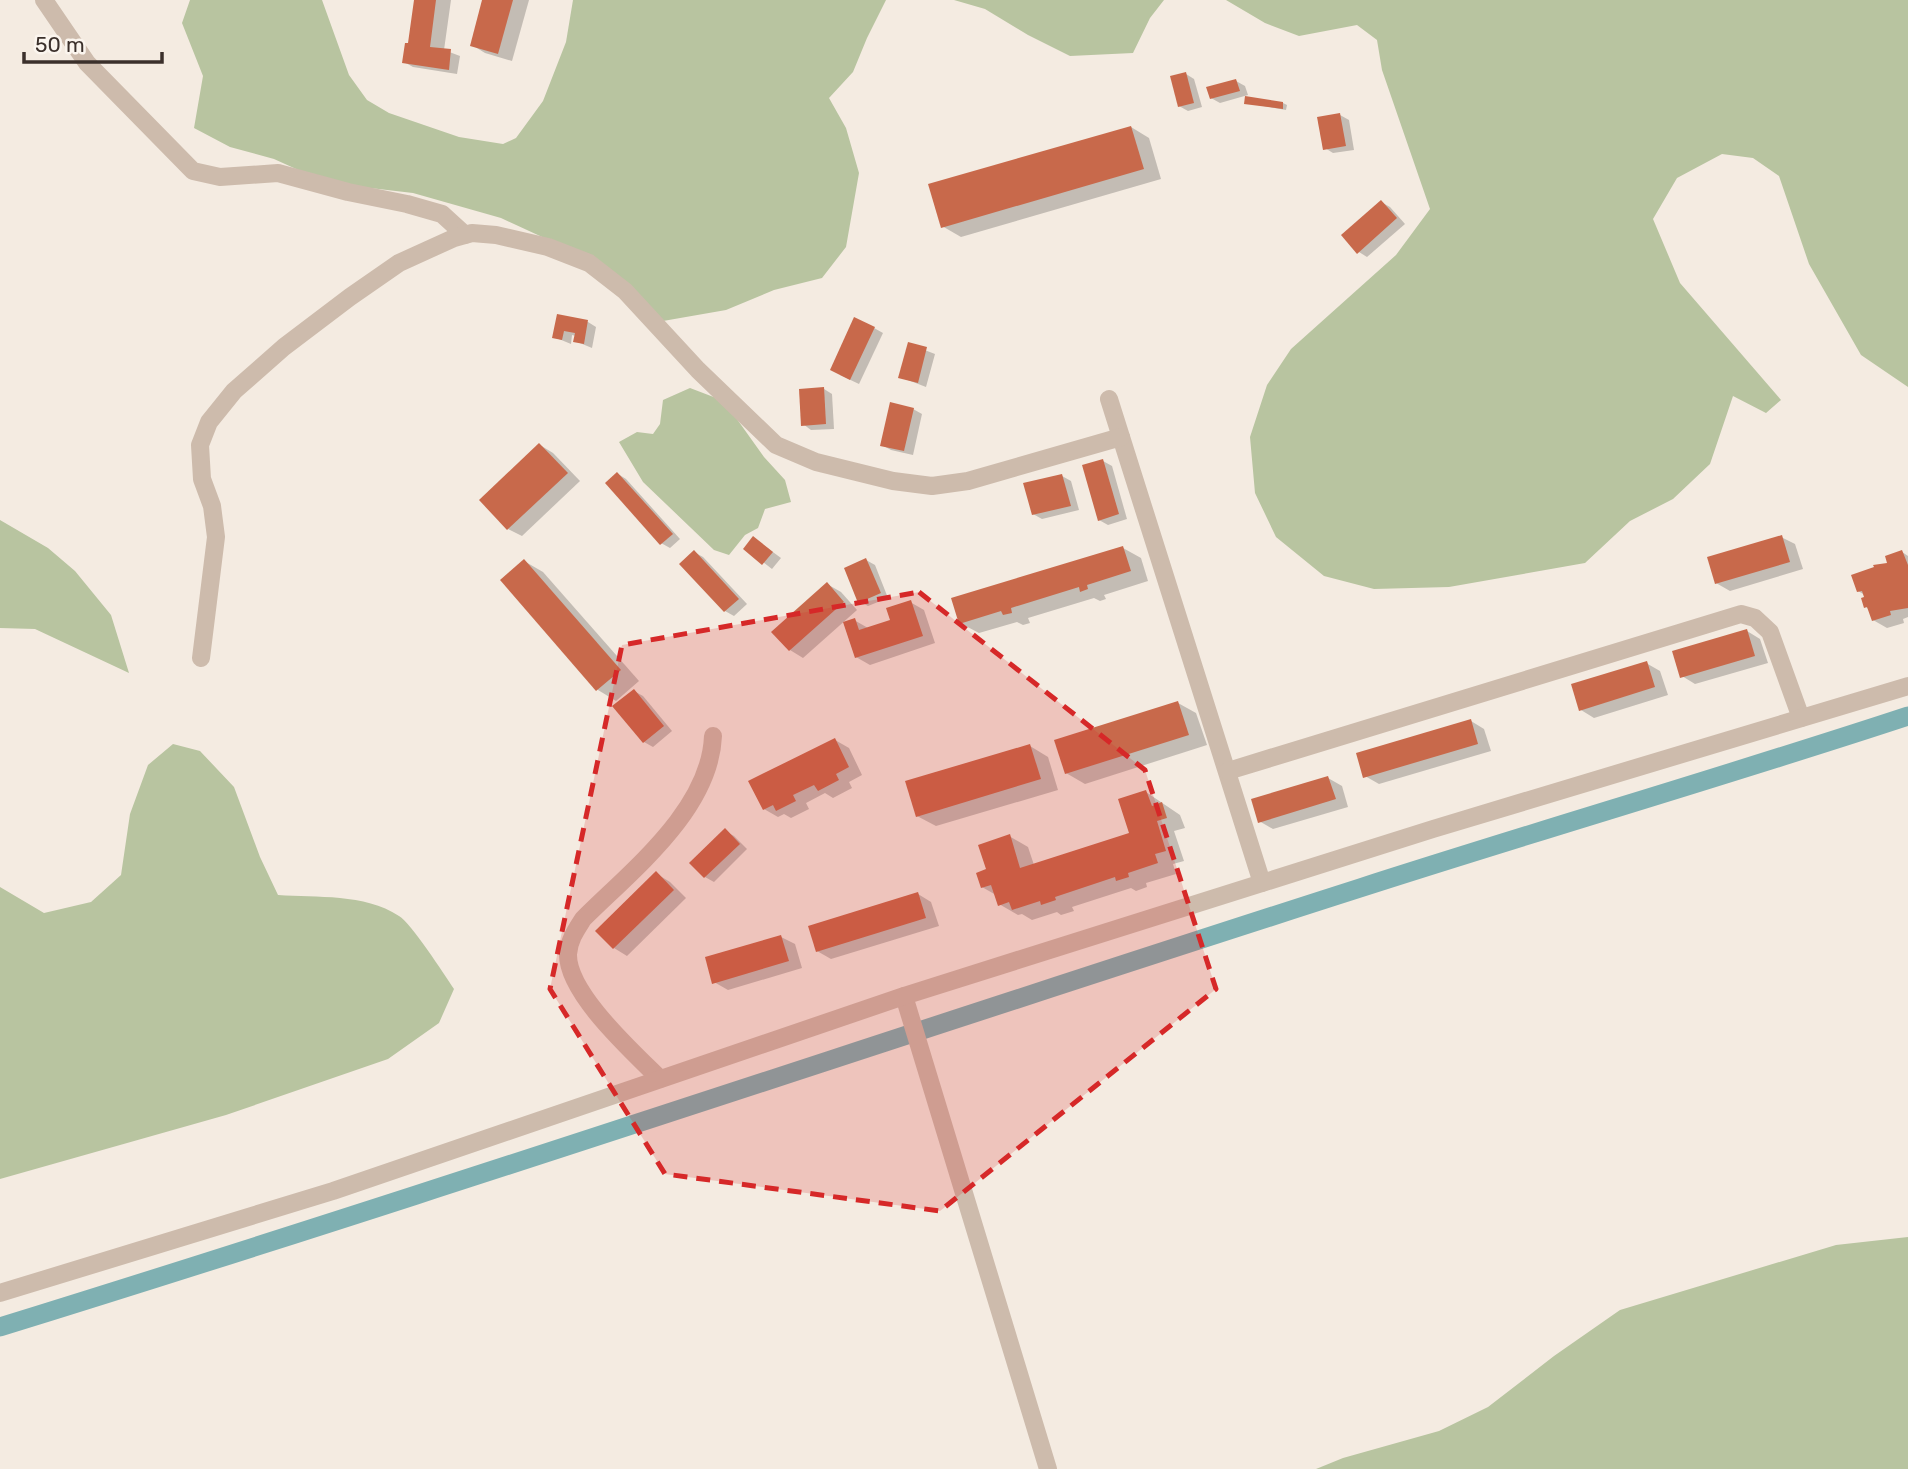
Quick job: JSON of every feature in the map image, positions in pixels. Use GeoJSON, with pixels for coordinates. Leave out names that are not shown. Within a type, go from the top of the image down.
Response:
{"type":"FeatureCollection","features":[{"type":"Feature","properties":{"kind":"street"},"geometry":{"type":"LineString","coordinates":[[44,0],[87,63],[192,171],[220,177],[278,173],[442,214],[465,235]]}},
{"type":"Feature","properties":{"kind":"street"},"geometry":{"type":"LineString","coordinates":[[201,658],[216,537],[212,506],[202,479],[200,445],[209,422],[234,391],[350,297],[399,263],[472,233],[496,235],[548,247],[589,263],[625,291],[698,370],[776,445],[816,462],[893,481],[932,486],[968,481],[1121,437]]}},
{"type":"Feature","properties":{"kind":"street"},"geometry":{"type":"LineString","coordinates":[[1108,399],[1262,883]]}},
{"type":"Feature","properties":{"kind":"street"},"geometry":{"type":"LineString","coordinates":[[1228,771],[1741,614],[1755,618],[1770,632],[1801,718]]}},
{"type":"Feature","properties":{"kind":"street"},"geometry":{"type":"LineString","coordinates":[[0,1293],[333,1191],[660,1079],[1262,883],[1908,686]]}},
{"type":"Feature","properties":{"kind":"street"},"geometry":{"type":"LineString","coordinates":[[660,1079],[619,1038],[577,985],[568,954],[573,933],[583,919],[664,837],[689,805],[708,768],[713,736]]}},
{"type":"Feature","properties":{"kind":"street"},"geometry":{"type":"LineString","coordinates":[[906,1001],[1048,1469]]}},
{"type":"Feature","properties":{"kind":"highlighted area"},"geometry":{"type":"Polygon","coordinates":[[[919,592],[1145,770],[1216,989],[940,1211],[665,1174],[550,989],[622,645],[919,592]]]}},
{"type":"Feature","properties":{"kind":"green space"},"geometry":{"type":"Polygon","coordinates":[[[190,0],[322,0],[349,75],[367,100],[389,113],[459,137],[503,144],[516,138],[543,101],[566,42],[573,0],[886,0],[853,72],[829,98],[846,128],[859,173],[846,247],[822,278],[774,290],[726,310],[663,321],[553,242],[501,218],[413,193],[327,183],[274,159],[230,147],[194,128],[203,76],[182,23],[190,0]]]}},
{"type":"Feature","properties":{"kind":"green space"},"geometry":{"type":"Polygon","coordinates":[[[954,0],[1164,0],[1150,18],[1133,53],[1070,56],[985,9],[954,0]]]}},
{"type":"Feature","properties":{"kind":"green space"},"geometry":{"type":"Polygon","coordinates":[[[1226,0],[1908,0],[1908,387],[1861,355],[1809,264],[1779,176],[1753,158],[1722,154],[1677,178],[1653,219],[1680,283],[1781,400],[1766,413],[1733,396],[1710,464],[1673,499],[1630,521],[1585,563],[1449,587],[1374,589],[1324,576],[1276,537],[1255,493],[1250,437],[1267,385],[1291,349],[1396,255],[1430,209],[1382,70],[1377,40],[1357,25],[1299,36],[1265,23],[1226,0]]]}},
{"type":"Feature","properties":{"kind":"green space"},"geometry":{"type":"Polygon","coordinates":[[[690,388],[724,401],[764,457],[785,480],[791,502],[765,509],[758,528],[745,535],[729,555],[714,550],[643,482],[619,442],[637,432],[653,434],[660,424],[663,400],[690,388]]]}},
{"type":"Feature","properties":{"kind":"green space"},"geometry":{"type":"Polygon","coordinates":[[[0,520],[48,548],[75,571],[111,615],[129,673],[35,629],[0,628],[0,520]]]}},
{"type":"Feature","properties":{"kind":"green space"},"geometry":{"type":"Polygon","coordinates":[[[173,744],[200,751],[234,787],[260,857],[278,895],[356,900],[371,903],[399,916],[411,928],[454,989],[439,1023],[388,1059],[226,1115],[0,1179],[0,887],[44,913],[91,902],[121,875],[130,814],[148,765],[173,744]]]}},
{"type":"Feature","properties":{"kind":"green space"},"geometry":{"type":"Polygon","coordinates":[[[1908,1237],[1908,1469],[1316,1469],[1343,1458],[1439,1431],[1488,1407],[1620,1310],[1836,1245],[1908,1237]]]}},
{"type":"Feature","properties":{"kind":"building"},"geometry":{"type":"Polygon","coordinates":[[[414,0],[436,0],[430,47],[451,49],[449,70],[402,63],[405,43],[408,43],[414,0]]]}},
{"type":"Feature","properties":{"kind":"building"},"geometry":{"type":"Polygon","coordinates":[[[482,0],[513,0],[498,54],[470,46],[482,0]]]}},
{"type":"Feature","properties":{"kind":"building"},"geometry":{"type":"Polygon","coordinates":[[[1186,72],[1194,103],[1178,107],[1170,76],[1186,72]]]}},
{"type":"Feature","properties":{"kind":"building"},"geometry":{"type":"Polygon","coordinates":[[[1236,79],[1240,91],[1210,99],[1206,87],[1236,79]]]}},
{"type":"Feature","properties":{"kind":"building"},"geometry":{"type":"Polygon","coordinates":[[[1245,96],[1283,102],[1283,109],[1244,104],[1245,96]]]}},
{"type":"Feature","properties":{"kind":"building"},"geometry":{"type":"Polygon","coordinates":[[[1340,113],[1346,146],[1323,150],[1317,117],[1340,113]]]}},
{"type":"Feature","properties":{"kind":"building"},"geometry":{"type":"Polygon","coordinates":[[[1131,126],[1144,169],[941,228],[928,184],[1131,126]]]}},
{"type":"Feature","properties":{"kind":"building"},"geometry":{"type":"Polygon","coordinates":[[[1381,200],[1397,218],[1357,254],[1341,235],[1381,200]]]}},
{"type":"Feature","properties":{"kind":"building"},"geometry":{"type":"Polygon","coordinates":[[[557,314],[588,320],[584,344],[573,342],[575,333],[564,331],[562,340],[552,338],[557,314]]]}},
{"type":"Feature","properties":{"kind":"building"},"geometry":{"type":"Polygon","coordinates":[[[854,317],[875,327],[850,380],[830,370],[854,317]]]}},
{"type":"Feature","properties":{"kind":"building"},"geometry":{"type":"Polygon","coordinates":[[[908,342],[927,347],[918,383],[898,378],[908,342]]]}},
{"type":"Feature","properties":{"kind":"building"},"geometry":{"type":"Polygon","coordinates":[[[824,387],[826,424],[801,426],[799,389],[824,387]]]}},
{"type":"Feature","properties":{"kind":"building"},"geometry":{"type":"Polygon","coordinates":[[[890,402],[914,408],[904,451],[880,446],[890,402]]]}},
{"type":"Feature","properties":{"kind":"building"},"geometry":{"type":"Polygon","coordinates":[[[539,443],[568,473],[507,530],[479,500],[539,443]]]}},
{"type":"Feature","properties":{"kind":"building"},"geometry":{"type":"Polygon","coordinates":[[[1103,459],[1119,514],[1098,521],[1082,465],[1103,459]]]}},
{"type":"Feature","properties":{"kind":"building"},"geometry":{"type":"Polygon","coordinates":[[[617,472],[673,534],[660,545],[605,483],[617,472]]]}},
{"type":"Feature","properties":{"kind":"building"},"geometry":{"type":"Polygon","coordinates":[[[1062,474],[1071,506],[1032,515],[1023,483],[1062,474]]]}},
{"type":"Feature","properties":{"kind":"building"},"geometry":{"type":"Polygon","coordinates":[[[1782,535],[1790,562],[1715,584],[1707,557],[1782,535]]]}},
{"type":"Feature","properties":{"kind":"building"},"geometry":{"type":"Polygon","coordinates":[[[753,536],[773,552],[762,565],[743,549],[753,536]]]}},
{"type":"Feature","properties":{"kind":"building"},"geometry":{"type":"Polygon","coordinates":[[[1123,546],[1131,571],[1087,585],[1088,589],[1080,592],[1079,587],[1011,608],[1012,613],[1003,615],[1001,611],[959,624],[951,598],[1123,546]]]}},
{"type":"Feature","properties":{"kind":"building"},"geometry":{"type":"Polygon","coordinates":[[[694,550],[739,599],[724,612],[679,564],[694,550]]]}},
{"type":"Feature","properties":{"kind":"building"},"geometry":{"type":"Polygon","coordinates":[[[1902,550],[1908,565],[1908,608],[1890,611],[1891,615],[1872,621],[1867,607],[1864,608],[1862,591],[1857,592],[1851,575],[1874,567],[1873,565],[1887,563],[1885,556],[1902,550]]]}},
{"type":"Feature","properties":{"kind":"building"},"geometry":{"type":"Polygon","coordinates":[[[866,558],[881,593],[858,603],[844,568],[866,558]]]}},
{"type":"Feature","properties":{"kind":"building"},"geometry":{"type":"Polygon","coordinates":[[[524,559],[621,670],[596,691],[500,580],[524,559]]]}},
{"type":"Feature","properties":{"kind":"building"},"geometry":{"type":"Polygon","coordinates":[[[827,582],[844,602],[789,651],[771,632],[827,582]]]}},
{"type":"Feature","properties":{"kind":"building"},"geometry":{"type":"Polygon","coordinates":[[[911,600],[923,636],[855,658],[843,622],[855,618],[859,630],[890,620],[886,608],[911,600]]]}},
{"type":"Feature","properties":{"kind":"building"},"geometry":{"type":"Polygon","coordinates":[[[1747,629],[1755,656],[1680,678],[1672,651],[1747,629]]]}},
{"type":"Feature","properties":{"kind":"building"},"geometry":{"type":"Polygon","coordinates":[[[1647,661],[1655,687],[1579,711],[1571,684],[1647,661]]]}},
{"type":"Feature","properties":{"kind":"building"},"geometry":{"type":"Polygon","coordinates":[[[634,689],[664,726],[643,743],[612,706],[634,689]]]}},
{"type":"Feature","properties":{"kind":"building"},"geometry":{"type":"Polygon","coordinates":[[[1178,701],[1189,735],[1065,774],[1054,740],[1178,701]]]}},
{"type":"Feature","properties":{"kind":"building"},"geometry":{"type":"Polygon","coordinates":[[[1471,719],[1478,744],[1363,778],[1356,753],[1471,719]]]}},
{"type":"Feature","properties":{"kind":"building"},"geometry":{"type":"Polygon","coordinates":[[[835,738],[849,767],[836,774],[839,780],[818,791],[814,785],[793,795],[796,801],[776,811],[773,805],[763,810],[748,781],[835,738]]]}},
{"type":"Feature","properties":{"kind":"building"},"geometry":{"type":"Polygon","coordinates":[[[1030,744],[1041,779],[916,817],[905,781],[1030,744]]]}},
{"type":"Feature","properties":{"kind":"building"},"geometry":{"type":"Polygon","coordinates":[[[1328,776],[1336,799],[1258,823],[1251,799],[1328,776]]]}},
{"type":"Feature","properties":{"kind":"building"},"geometry":{"type":"Polygon","coordinates":[[[1146,790],[1152,806],[1162,802],[1167,818],[1157,821],[1166,851],[1155,854],[1158,863],[1128,873],[1129,877],[1116,881],[1115,877],[1055,897],[1056,900],[1041,905],[1040,901],[1012,910],[1009,902],[998,906],[991,885],[981,888],[976,873],[986,869],[978,845],[1010,834],[1020,868],[1129,833],[1118,799],[1146,790]]]}},
{"type":"Feature","properties":{"kind":"building"},"geometry":{"type":"Polygon","coordinates":[[[725,828],[740,844],[704,878],[689,863],[725,828]]]}},
{"type":"Feature","properties":{"kind":"building"},"geometry":{"type":"Polygon","coordinates":[[[656,871],[674,890],[613,949],[595,931],[656,871]]]}},
{"type":"Feature","properties":{"kind":"building"},"geometry":{"type":"Polygon","coordinates":[[[918,892],[926,918],[816,952],[808,926],[918,892]]]}},
{"type":"Feature","properties":{"kind":"building"},"geometry":{"type":"Polygon","coordinates":[[[781,935],[789,961],[712,984],[705,957],[781,935]]]}},
{"type":"Feature","properties":{"kind":"waterway"},"geometry":{"type":"LineString","coordinates":[[0,1327],[1360,888],[1908,716]]}}]}
